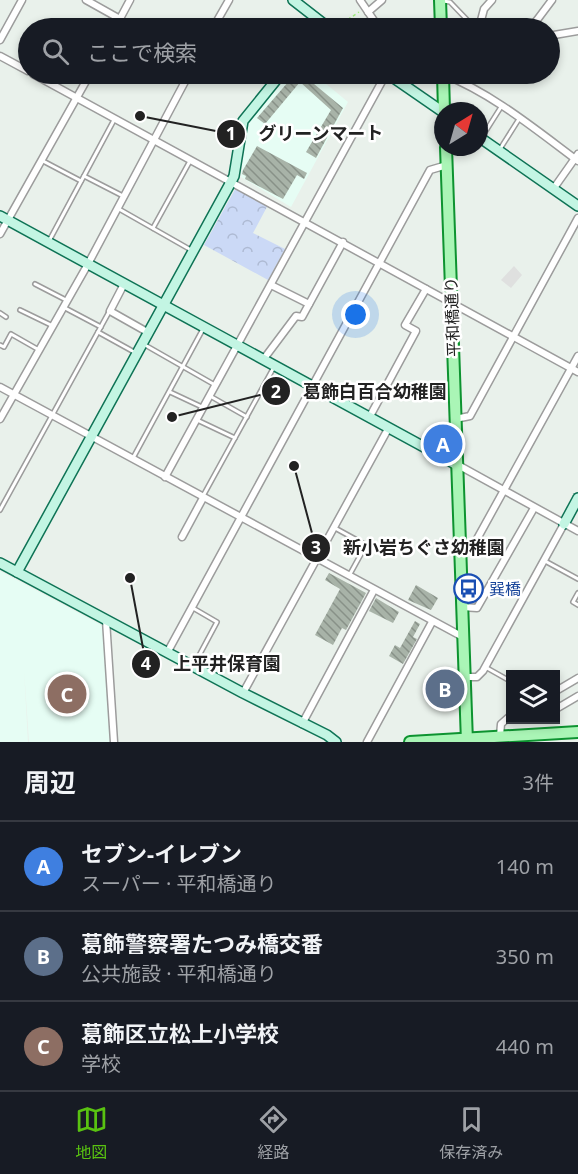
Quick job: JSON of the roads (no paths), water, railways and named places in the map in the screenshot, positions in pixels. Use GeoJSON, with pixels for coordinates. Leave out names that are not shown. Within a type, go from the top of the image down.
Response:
{"type":"FeatureCollection","features":[{"type":"Feature","properties":{"kind":"main road"},"geometry":{"type":"LineString","coordinates":[[442,18],[445,0]]}},
{"type":"Feature","properties":{"kind":"main road"},"geometry":{"type":"LineString","coordinates":[[445,102],[448,84]]}},
{"type":"Feature","properties":{"kind":"main road","name":"平和橋通り"},"geometry":{"type":"LineString","coordinates":[[446,156],[468,740]]}},
{"type":"Feature","properties":{"kind":"main road"},"geometry":{"type":"LineString","coordinates":[[410,742],[578,732]]}},
{"type":"Feature","properties":{"kind":"main road"},"geometry":{"type":"LineString","coordinates":[[514,742],[578,738]]}},
{"type":"Feature","properties":{"kind":"street"},"geometry":{"type":"LineString","coordinates":[[0,40],[22,0]]}},
{"type":"Feature","properties":{"kind":"street"},"geometry":{"type":"LineString","coordinates":[[86,0],[118,18]]}},
{"type":"Feature","properties":{"kind":"street"},"geometry":{"type":"LineString","coordinates":[[121,18],[130,0]]}},
{"type":"Feature","properties":{"kind":"street"},"geometry":{"type":"LineString","coordinates":[[219,18],[229,0]]}},
{"type":"Feature","properties":{"kind":"street"},"geometry":{"type":"LineString","coordinates":[[293,0],[313,18]]}},
{"type":"Feature","properties":{"kind":"street"},"geometry":{"type":"LineString","coordinates":[[360,0],[372,18]]}},
{"type":"Feature","properties":{"kind":"street"},"geometry":{"type":"LineString","coordinates":[[367,10],[382,0]]}},
{"type":"Feature","properties":{"kind":"street"},"geometry":{"type":"LineString","coordinates":[[482,18],[484,9],[492,0]]}},
{"type":"Feature","properties":{"kind":"street"},"geometry":{"type":"LineString","coordinates":[[538,18],[552,0]]}},
{"type":"Feature","properties":{"kind":"street"},"geometry":{"type":"LineString","coordinates":[[560,34],[578,31]]}},
{"type":"Feature","properties":{"kind":"street"},"geometry":{"type":"LineString","coordinates":[[0,56],[18,66]]}},
{"type":"Feature","properties":{"kind":"street"},"geometry":{"type":"LineString","coordinates":[[51,84],[578,372]]}},
{"type":"Feature","properties":{"kind":"street"},"geometry":{"type":"LineString","coordinates":[[0,234],[4,218],[41,160],[85,84]]}},
{"type":"Feature","properties":{"kind":"street"},"geometry":{"type":"LineString","coordinates":[[0,419],[88,264],[183,84]]}},
{"type":"Feature","properties":{"kind":"street"},"geometry":{"type":"LineString","coordinates":[[17,572],[231,182],[243,121],[274,84]]}},
{"type":"Feature","properties":{"kind":"street"},"geometry":{"type":"LineString","coordinates":[[165,477],[381,84]]}},
{"type":"Feature","properties":{"kind":"street"},"geometry":{"type":"LineString","coordinates":[[402,84],[434,105]]}},
{"type":"Feature","properties":{"kind":"street"},"geometry":{"type":"LineString","coordinates":[[466,84],[520,117],[577,158],[554,188]]}},
{"type":"Feature","properties":{"kind":"street"},"geometry":{"type":"LineString","coordinates":[[488,143],[578,206]]}},
{"type":"Feature","properties":{"kind":"street"},"geometry":{"type":"LineString","coordinates":[[167,653],[430,170],[447,165]]}},
{"type":"Feature","properties":{"kind":"street"},"geometry":{"type":"LineString","coordinates":[[4,218],[578,531]]}},
{"type":"Feature","properties":{"kind":"street"},"geometry":{"type":"LineString","coordinates":[[455,419],[470,416],[578,218]]}},
{"type":"Feature","properties":{"kind":"street"},"geometry":{"type":"LineString","coordinates":[[262,360],[296,316],[302,316],[343,242]]}},
{"type":"Feature","properties":{"kind":"street"},"geometry":{"type":"LineString","coordinates":[[124,284],[110,311],[149,333]]}},
{"type":"Feature","properties":{"kind":"street"},"geometry":{"type":"LineString","coordinates":[[271,285],[309,304]]}},
{"type":"Feature","properties":{"kind":"street"},"geometry":{"type":"LineString","coordinates":[[369,418],[416,331],[405,325],[426,289]]}},
{"type":"Feature","properties":{"kind":"street"},"geometry":{"type":"LineString","coordinates":[[460,546],[474,544],[578,356]]}},
{"type":"Feature","properties":{"kind":"street"},"geometry":{"type":"LineString","coordinates":[[0,387],[432,622],[464,637]]}},
{"type":"Feature","properties":{"kind":"street"},"geometry":{"type":"LineString","coordinates":[[243,693],[388,429]]}},
{"type":"Feature","properties":{"kind":"street"},"geometry":{"type":"LineString","coordinates":[[182,537],[203,497]]}},
{"type":"Feature","properties":{"kind":"street"},"geometry":{"type":"LineString","coordinates":[[466,677],[477,677],[485,667],[578,498]]}},
{"type":"Feature","properties":{"kind":"street"},"geometry":{"type":"LineString","coordinates":[[462,607],[477,608],[534,508]]}},
{"type":"Feature","properties":{"kind":"street"},"geometry":{"type":"LineString","coordinates":[[0,563],[193,667],[327,735],[336,742]]}},
{"type":"Feature","properties":{"kind":"street"},"geometry":{"type":"LineString","coordinates":[[302,724],[374,590]]}},
{"type":"Feature","properties":{"kind":"street"},"geometry":{"type":"LineString","coordinates":[[106,620],[114,742]]}},
{"type":"Feature","properties":{"kind":"street"},"geometry":{"type":"LineString","coordinates":[[367,742],[432,622]]}},
{"type":"Feature","properties":{"kind":"street"},"geometry":{"type":"LineString","coordinates":[[560,688],[578,678]]}},
{"type":"Feature","properties":{"kind":"street"},"geometry":{"type":"LineString","coordinates":[[560,706],[578,696]]}},
{"type":"Feature","properties":{"kind":"street"},"geometry":{"type":"LineString","coordinates":[[500,736],[501,724],[506,720]]}},
{"type":"Feature","properties":{"kind":"lane"},"geometry":{"type":"LineString","coordinates":[[445,0],[464,18]]}},
{"type":"Feature","properties":{"kind":"lane"},"geometry":{"type":"LineString","coordinates":[[488,126],[502,105]]}},
{"type":"Feature","properties":{"kind":"lane"},"geometry":{"type":"LineString","coordinates":[[499,151],[520,117]]}},
{"type":"Feature","properties":{"kind":"lane"},"geometry":{"type":"LineString","coordinates":[[48,242],[115,118]]}},
{"type":"Feature","properties":{"kind":"lane"},"geometry":{"type":"LineString","coordinates":[[153,228],[191,159]]}},
{"type":"Feature","properties":{"kind":"lane"},"geometry":{"type":"LineString","coordinates":[[41,160],[81,181]]}},
{"type":"Feature","properties":{"kind":"lane"},"geometry":{"type":"LineString","coordinates":[[84,176],[123,196]]}},
{"type":"Feature","properties":{"kind":"lane"},"geometry":{"type":"LineString","coordinates":[[117,208],[194,251]]}},
{"type":"Feature","properties":{"kind":"lane"},"geometry":{"type":"LineString","coordinates":[[35,284],[67,300]]}},
{"type":"Feature","properties":{"kind":"lane"},"geometry":{"type":"LineString","coordinates":[[63,308],[101,327]]}},
{"type":"Feature","properties":{"kind":"lane"},"geometry":{"type":"LineString","coordinates":[[20,310],[53,326]]}},
{"type":"Feature","properties":{"kind":"lane"},"geometry":{"type":"LineString","coordinates":[[0,510],[110,311]]}},
{"type":"Feature","properties":{"kind":"lane"},"geometry":{"type":"LineString","coordinates":[[0,313],[6,317]]}},
{"type":"Feature","properties":{"kind":"lane"},"geometry":{"type":"LineString","coordinates":[[133,459],[204,327]]}},
{"type":"Feature","properties":{"kind":"lane"},"geometry":{"type":"LineString","coordinates":[[98,332],[138,354]]}},
{"type":"Feature","properties":{"kind":"lane"},"geometry":{"type":"LineString","coordinates":[[0,345],[4,347],[11,334],[39,350]]}},
{"type":"Feature","properties":{"kind":"lane"},"geometry":{"type":"LineString","coordinates":[[143,344],[216,385]]}},
{"type":"Feature","properties":{"kind":"lane"},"geometry":{"type":"LineString","coordinates":[[203,497],[274,366]]}},
{"type":"Feature","properties":{"kind":"lane"},"geometry":{"type":"LineString","coordinates":[[169,391],[203,408]]}},
{"type":"Feature","properties":{"kind":"lane"},"geometry":{"type":"LineString","coordinates":[[210,396],[247,417]]}},
{"type":"Feature","properties":{"kind":"lane"},"geometry":{"type":"LineString","coordinates":[[197,420],[235,438]]}},
{"type":"Feature","properties":{"kind":"lane"},"geometry":{"type":"LineString","coordinates":[[333,527],[366,545],[349,576]]}},
{"type":"Feature","properties":{"kind":"lane"},"geometry":{"type":"LineString","coordinates":[[544,560],[578,579]]}},
{"type":"Feature","properties":{"kind":"lane"},"geometry":{"type":"LineString","coordinates":[[578,593],[573,602],[578,605]]}},
{"type":"Feature","properties":{"kind":"lane"},"geometry":{"type":"LineString","coordinates":[[191,608],[217,622],[193,667]]}},
{"type":"Feature","properties":{"kind":"lane"},"geometry":{"type":"LineString","coordinates":[[485,667],[506,679]]}},
{"type":"Feature","properties":{"kind":"place","name":"グリーンマート"},"geometry":{"type":"Point","coordinates":[140,116]}},
{"type":"Feature","properties":{"kind":"place","name":"葛飾白百合幼稚園"},"geometry":{"type":"Point","coordinates":[172,417]}},
{"type":"Feature","properties":{"kind":"place","name":"セブン-イレブン"},"geometry":{"type":"Point","coordinates":[443,444]}},
{"type":"Feature","properties":{"kind":"place","name":"新小岩ちぐさ幼稚園"},"geometry":{"type":"Point","coordinates":[294,466]}},
{"type":"Feature","properties":{"kind":"place","name":"上平井保育園"},"geometry":{"type":"Point","coordinates":[130,578]}},
{"type":"Feature","properties":{"kind":"place","name":"巽橋"},"geometry":{"type":"Point","coordinates":[468,589]}},
{"type":"Feature","properties":{"kind":"place","name":"葛飾警察署たつみ橋交番"},"geometry":{"type":"Point","coordinates":[445,689]}},
{"type":"Feature","properties":{"kind":"place","name":"葛飾区立松上小学校"},"geometry":{"type":"Point","coordinates":[67,694]}}]}
